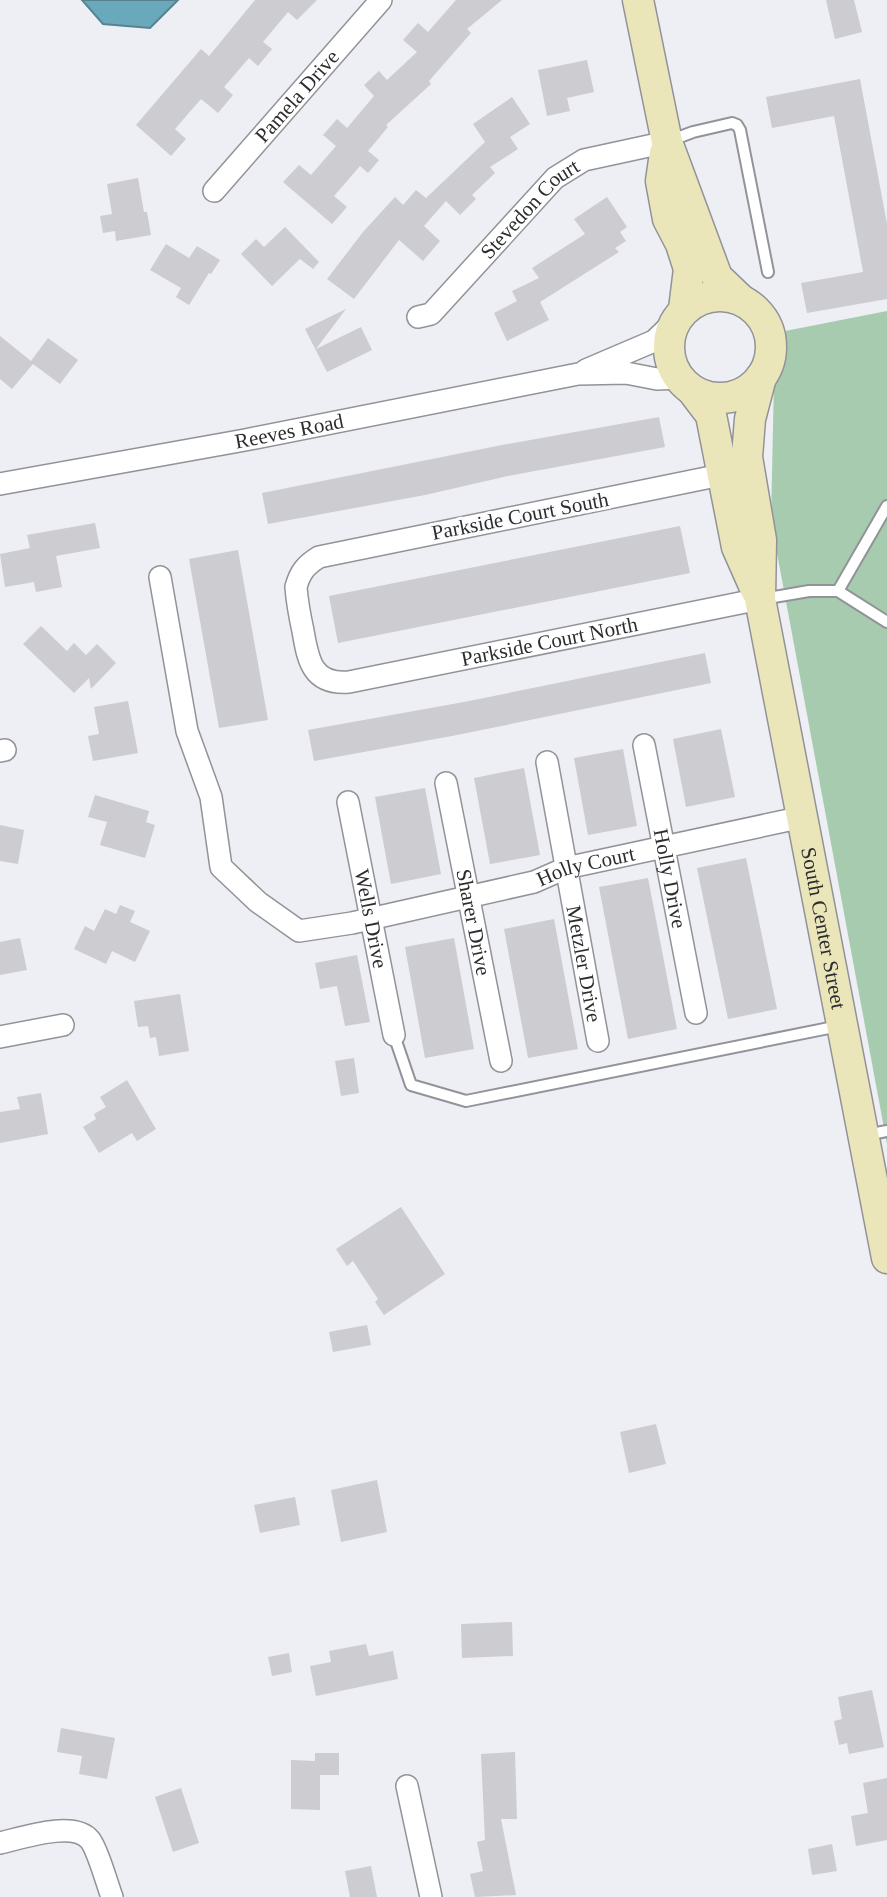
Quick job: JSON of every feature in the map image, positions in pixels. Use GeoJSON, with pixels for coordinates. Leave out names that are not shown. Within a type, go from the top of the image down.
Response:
{"type":"FeatureCollection","features":[{"type":"Feature","properties":{"kind":"main road"},"geometry":{"type":"LineString","coordinates":[[638,0],[667,142],[717,277],[759,314],[770,334],[769,364],[751,388],[737,395],[722,398],[706,396],[685,384],[671,365],[669,336],[680,315],[689,269],[681,244],[668,219],[661,181],[667,142]]}},
{"type":"Feature","properties":{"kind":"main road"},"geometry":{"type":"LineString","coordinates":[[680,315],[697,300],[711,296],[727,296],[741,300]]}},
{"type":"Feature","properties":{"kind":"main road","name":"South Center Street"},"geometry":{"type":"LineString","coordinates":[[761,377],[750,419],[747,457],[761,540],[760,599],[842,1026],[875,1133],[887,1258]]}},
{"type":"Feature","properties":{"kind":"main road","name":"South Center Street"},"geometry":{"type":"LineString","coordinates":[[685,384],[711,415],[737,547],[760,599]]}},
{"type":"Feature","properties":{"kind":"street","name":"Pamela Drive"},"geometry":{"type":"LineString","coordinates":[[215,191],[381,0]]}},
{"type":"Feature","properties":{"kind":"street","name":"Stevedon Court"},"geometry":{"type":"LineString","coordinates":[[418,317],[431,314],[555,178],[584,160],[667,142]]}},
{"type":"Feature","properties":{"kind":"street","name":"Reeves Road"},"geometry":{"type":"LineString","coordinates":[[578,374],[654,341],[680,315]]}},
{"type":"Feature","properties":{"kind":"street","name":"Reeves Road"},"geometry":{"type":"LineString","coordinates":[[0,484],[245,440],[578,374],[626,373],[685,384]]}},
{"type":"Feature","properties":{"kind":"street","name":"Parkside Court South"},"geometry":{"type":"LineString","coordinates":[[339,683],[326,679],[309,661],[297,596],[299,575],[318,557],[721,475]]}},
{"type":"Feature","properties":{"kind":"street","name":"Holly Court"},"geometry":{"type":"LineString","coordinates":[[160,578],[187,731],[211,797],[221,867],[258,902],[299,930],[371,918],[534,882],[566,868],[803,817]]}},
{"type":"Feature","properties":{"kind":"street","name":"Parkside Court North"},"geometry":{"type":"LineString","coordinates":[[339,683],[760,599]]}},
{"type":"Feature","properties":{"kind":"street","name":"Holly Drive"},"geometry":{"type":"LineString","coordinates":[[644,745],[696,1013]]}},
{"type":"Feature","properties":{"kind":"street","name":"Metzler Drive"},"geometry":{"type":"LineString","coordinates":[[547,762],[598,1041]]}},
{"type":"Feature","properties":{"kind":"street","name":"Sharer Drive"},"geometry":{"type":"LineString","coordinates":[[446,783],[501,1061]]}},
{"type":"Feature","properties":{"kind":"street","name":"Wells Drive"},"geometry":{"type":"LineString","coordinates":[[348,802],[394,1035]]}},
{"type":"Feature","properties":{"kind":"street"},"geometry":{"type":"LineString","coordinates":[[0,1037],[64,1025]]}},
{"type":"Feature","properties":{"kind":"street"},"geometry":{"type":"LineString","coordinates":[[407,1786],[431,1897]]}},
{"type":"Feature","properties":{"kind":"street"},"geometry":{"type":"LineString","coordinates":[[0,1843],[64,1830],[79,1831],[91,1841],[111,1897]]}},
{"type":"Feature","properties":{"kind":"lane"},"geometry":{"type":"LineString","coordinates":[[667,142],[693,132],[737,125],[768,272]]}},
{"type":"Feature","properties":{"kind":"lane"},"geometry":{"type":"LineString","coordinates":[[838,591],[887,506]]}},
{"type":"Feature","properties":{"kind":"lane"},"geometry":{"type":"LineString","coordinates":[[760,599],[809,591],[838,591],[887,622]]}},
{"type":"Feature","properties":{"kind":"lane"},"geometry":{"type":"LineString","coordinates":[[394,1035],[411,1085],[466,1101],[842,1026]]}},
{"type":"Feature","properties":{"kind":"green space"},"geometry":{"type":"Polygon","coordinates":[[[887,311],[887,1144],[771,521],[775,333],[887,311]]]}},
{"type":"Feature","properties":{"kind":"water"},"geometry":{"type":"Polygon","coordinates":[[[82,0],[178,0],[150,28],[103,24],[82,0]]]}},
{"type":"Feature","properties":{"kind":"building"},"geometry":{"type":"Polygon","coordinates":[[[255,0],[317,0],[297,20],[288,12],[263,42],[272,49],[258,66],[249,58],[224,87],[233,95],[218,113],[201,99],[175,129],[186,139],[171,156],[136,125],[201,49],[209,56],[255,0]]]}},
{"type":"Feature","properties":{"kind":"building"},"geometry":{"type":"Polygon","coordinates":[[[456,0],[502,0],[467,29],[471,33],[429,81],[431,84],[386,125],[388,127],[368,151],[379,160],[368,173],[360,166],[334,196],[347,207],[332,224],[283,182],[299,165],[311,175],[336,146],[323,135],[337,119],[347,128],[374,96],[364,85],[379,71],[387,80],[417,52],[403,40],[418,23],[428,32],[456,0]]]}},
{"type":"Feature","properties":{"kind":"building"},"geometry":{"type":"Polygon","coordinates":[[[826,0],[854,0],[862,32],[835,39],[826,0]]]}},
{"type":"Feature","properties":{"kind":"building"},"geometry":{"type":"Polygon","coordinates":[[[587,60],[594,92],[567,98],[570,111],[547,116],[538,70],[587,60]]]}},
{"type":"Feature","properties":{"kind":"building"},"geometry":{"type":"Polygon","coordinates":[[[860,79],[887,224],[887,299],[807,313],[801,283],[863,272],[834,116],[772,128],[766,97],[860,79]]]}},
{"type":"Feature","properties":{"kind":"building"},"geometry":{"type":"Polygon","coordinates":[[[512,97],[530,124],[510,137],[518,149],[490,167],[495,173],[472,195],[476,199],[460,215],[446,201],[424,226],[440,241],[423,261],[399,240],[354,299],[327,279],[363,232],[395,197],[403,205],[416,190],[426,198],[485,142],[473,124],[512,97]]]}},
{"type":"Feature","properties":{"kind":"building"},"geometry":{"type":"Polygon","coordinates":[[[138,178],[151,235],[116,241],[115,231],[103,233],[100,216],[112,214],[107,184],[138,178]]]}},
{"type":"Feature","properties":{"kind":"building"},"geometry":{"type":"Polygon","coordinates":[[[607,197],[627,227],[620,232],[626,241],[615,248],[619,252],[540,302],[549,320],[507,341],[494,313],[517,301],[512,291],[539,278],[532,268],[585,234],[574,219],[607,197]]]}},
{"type":"Feature","properties":{"kind":"building"},"geometry":{"type":"Polygon","coordinates":[[[285,227],[319,262],[313,269],[300,259],[272,286],[241,254],[256,239],[264,247],[285,227]]]}},
{"type":"Feature","properties":{"kind":"building"},"geometry":{"type":"Polygon","coordinates":[[[166,244],[189,258],[197,246],[220,260],[189,305],[176,297],[181,288],[150,270],[166,244]]]}},
{"type":"Feature","properties":{"kind":"building"},"geometry":{"type":"Polygon","coordinates":[[[346,309],[316,349],[361,327],[372,350],[327,372],[305,329],[346,309]]]}},
{"type":"Feature","properties":{"kind":"building"},"geometry":{"type":"Polygon","coordinates":[[[0,336],[31,361],[48,338],[78,360],[60,384],[33,364],[12,389],[0,379],[0,336]]]}},
{"type":"Feature","properties":{"kind":"building"},"geometry":{"type":"Polygon","coordinates":[[[659,417],[665,447],[268,524],[262,493],[659,417]]]}},
{"type":"Feature","properties":{"kind":"building"},"geometry":{"type":"Polygon","coordinates":[[[95,523],[100,548],[56,556],[62,587],[36,592],[34,582],[5,587],[0,554],[30,548],[27,535],[95,523]]]}},
{"type":"Feature","properties":{"kind":"building"},"geometry":{"type":"Polygon","coordinates":[[[680,526],[690,573],[338,643],[329,596],[680,526]]]}},
{"type":"Feature","properties":{"kind":"building"},"geometry":{"type":"Polygon","coordinates":[[[238,550],[268,720],[219,728],[189,559],[238,550]]]}},
{"type":"Feature","properties":{"kind":"building"},"geometry":{"type":"Polygon","coordinates":[[[41,626],[67,651],[74,643],[86,655],[97,644],[116,663],[91,689],[89,678],[74,693],[23,644],[41,626]]]}},
{"type":"Feature","properties":{"kind":"building"},"geometry":{"type":"Polygon","coordinates":[[[705,653],[711,683],[314,761],[308,730],[464,702],[705,653]]]}},
{"type":"Feature","properties":{"kind":"building"},"geometry":{"type":"Polygon","coordinates":[[[128,701],[138,753],[93,761],[88,736],[99,734],[94,707],[128,701]]]}},
{"type":"Feature","properties":{"kind":"building"},"geometry":{"type":"Polygon","coordinates":[[[721,729],[735,797],[686,807],[673,739],[721,729]]]}},
{"type":"Feature","properties":{"kind":"building"},"geometry":{"type":"Polygon","coordinates":[[[623,749],[637,826],[588,835],[574,758],[623,749]]]}},
{"type":"Feature","properties":{"kind":"building"},"geometry":{"type":"Polygon","coordinates":[[[524,768],[540,855],[490,864],[474,778],[524,768]]]}},
{"type":"Feature","properties":{"kind":"building"},"geometry":{"type":"Polygon","coordinates":[[[425,788],[441,874],[391,884],[375,797],[425,788]]]}},
{"type":"Feature","properties":{"kind":"building"},"geometry":{"type":"Polygon","coordinates":[[[95,795],[149,811],[146,822],[155,825],[145,858],[100,845],[107,822],[88,817],[95,795]]]}},
{"type":"Feature","properties":{"kind":"building"},"geometry":{"type":"Polygon","coordinates":[[[0,825],[24,830],[18,864],[0,861],[0,825]]]}},
{"type":"Feature","properties":{"kind":"building"},"geometry":{"type":"Polygon","coordinates":[[[746,858],[777,1009],[728,1019],[697,868],[746,858]]]}},
{"type":"Feature","properties":{"kind":"building"},"geometry":{"type":"Polygon","coordinates":[[[648,878],[677,1029],[628,1039],[599,887],[648,878]]]}},
{"type":"Feature","properties":{"kind":"building"},"geometry":{"type":"Polygon","coordinates":[[[120,905],[135,911],[130,922],[150,931],[135,962],[112,951],[106,964],[74,949],[85,926],[94,931],[105,909],[116,914],[120,905]]]}},
{"type":"Feature","properties":{"kind":"building"},"geometry":{"type":"Polygon","coordinates":[[[554,919],[578,1049],[528,1058],[504,929],[554,919]]]}},
{"type":"Feature","properties":{"kind":"building"},"geometry":{"type":"Polygon","coordinates":[[[20,938],[27,970],[0,975],[0,942],[20,938]]]}},
{"type":"Feature","properties":{"kind":"building"},"geometry":{"type":"Polygon","coordinates":[[[454,938],[474,1049],[425,1058],[405,947],[454,938]]]}},
{"type":"Feature","properties":{"kind":"building"},"geometry":{"type":"Polygon","coordinates":[[[357,955],[370,1022],[345,1026],[337,986],[320,989],[315,963],[357,955]]]}},
{"type":"Feature","properties":{"kind":"building"},"geometry":{"type":"Polygon","coordinates":[[[180,994],[189,1051],[159,1056],[156,1037],[150,1038],[148,1026],[138,1027],[134,1001],[180,994]]]}},
{"type":"Feature","properties":{"kind":"building"},"geometry":{"type":"Polygon","coordinates":[[[354,1058],[359,1093],[341,1096],[335,1061],[354,1058]]]}},
{"type":"Feature","properties":{"kind":"building"},"geometry":{"type":"Polygon","coordinates":[[[127,1080],[156,1129],[137,1141],[132,1133],[99,1153],[83,1127],[96,1119],[94,1114],[106,1107],[100,1097],[127,1080]]]}},
{"type":"Feature","properties":{"kind":"building"},"geometry":{"type":"Polygon","coordinates":[[[41,1093],[48,1134],[0,1143],[0,1112],[20,1109],[17,1097],[41,1093]]]}},
{"type":"Feature","properties":{"kind":"building"},"geometry":{"type":"Polygon","coordinates":[[[401,1207],[445,1274],[384,1315],[375,1302],[378,1299],[353,1261],[347,1266],[336,1249],[401,1207]]]}},
{"type":"Feature","properties":{"kind":"building"},"geometry":{"type":"Polygon","coordinates":[[[367,1325],[371,1345],[333,1352],[329,1332],[367,1325]]]}},
{"type":"Feature","properties":{"kind":"building"},"geometry":{"type":"Polygon","coordinates":[[[656,1424],[666,1464],[629,1473],[620,1432],[656,1424]]]}},
{"type":"Feature","properties":{"kind":"building"},"geometry":{"type":"Polygon","coordinates":[[[377,1480],[387,1532],[341,1542],[331,1490],[377,1480]]]}},
{"type":"Feature","properties":{"kind":"building"},"geometry":{"type":"Polygon","coordinates":[[[295,1497],[300,1525],[260,1533],[254,1505],[295,1497]]]}},
{"type":"Feature","properties":{"kind":"building"},"geometry":{"type":"Polygon","coordinates":[[[512,1622],[513,1656],[462,1658],[461,1624],[512,1622]]]}},
{"type":"Feature","properties":{"kind":"building"},"geometry":{"type":"Polygon","coordinates":[[[366,1644],[369,1656],[393,1651],[398,1679],[316,1696],[310,1666],[331,1662],[329,1651],[366,1644]]]}},
{"type":"Feature","properties":{"kind":"building"},"geometry":{"type":"Polygon","coordinates":[[[289,1653],[292,1672],[272,1676],[268,1657],[289,1653]]]}},
{"type":"Feature","properties":{"kind":"building"},"geometry":{"type":"Polygon","coordinates":[[[872,1690],[884,1747],[849,1754],[847,1743],[839,1745],[834,1721],[842,1719],[838,1697],[872,1690]]]}},
{"type":"Feature","properties":{"kind":"building"},"geometry":{"type":"Polygon","coordinates":[[[61,1728],[115,1738],[107,1779],[79,1774],[82,1756],[57,1752],[61,1728]]]}},
{"type":"Feature","properties":{"kind":"building"},"geometry":{"type":"Polygon","coordinates":[[[515,1752],[517,1819],[501,1819],[516,1895],[475,1897],[470,1874],[483,1871],[477,1842],[485,1840],[481,1754],[515,1752]]]}},
{"type":"Feature","properties":{"kind":"building"},"geometry":{"type":"Polygon","coordinates":[[[315,1753],[339,1753],[339,1775],[320,1775],[320,1810],[291,1809],[291,1760],[315,1761],[315,1753]]]}},
{"type":"Feature","properties":{"kind":"building"},"geometry":{"type":"Polygon","coordinates":[[[887,1778],[887,1840],[856,1846],[851,1816],[868,1813],[863,1783],[887,1778]]]}},
{"type":"Feature","properties":{"kind":"building"},"geometry":{"type":"Polygon","coordinates":[[[181,1788],[199,1843],[173,1852],[155,1797],[181,1788]]]}},
{"type":"Feature","properties":{"kind":"building"},"geometry":{"type":"Polygon","coordinates":[[[832,1844],[837,1871],[812,1875],[808,1849],[832,1844]]]}},
{"type":"Feature","properties":{"kind":"building"},"geometry":{"type":"Polygon","coordinates":[[[371,1866],[377,1897],[350,1897],[345,1871],[371,1866]]]}}]}
